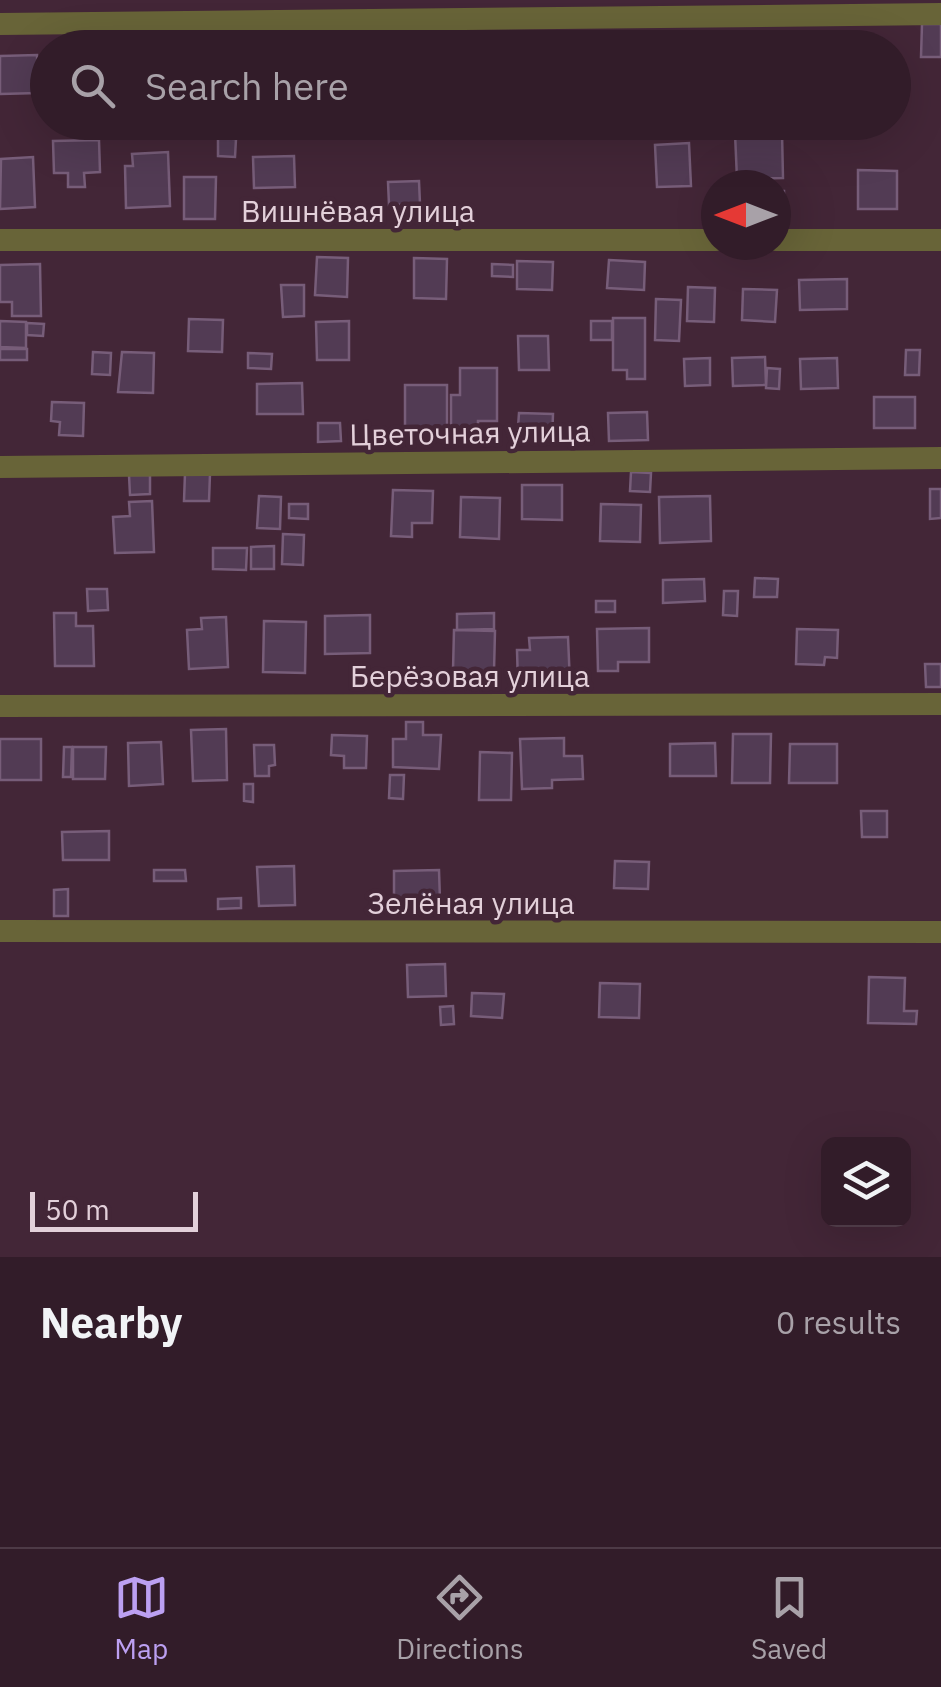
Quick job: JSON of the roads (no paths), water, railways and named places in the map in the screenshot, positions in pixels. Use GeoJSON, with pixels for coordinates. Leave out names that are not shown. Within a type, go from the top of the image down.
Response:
{"type":"FeatureCollection","features":[{"type":"Feature","properties":{"kind":"street"},"geometry":{"type":"LineString","coordinates":[[0,24],[612,8],[844,7],[941,14]]}},
{"type":"Feature","properties":{"kind":"street","name":"Вишнёвая улица"},"geometry":{"type":"LineString","coordinates":[[0,240],[701,240]]}},
{"type":"Feature","properties":{"kind":"street"},"geometry":{"type":"LineString","coordinates":[[791,240],[941,240]]}},
{"type":"Feature","properties":{"kind":"street","name":"Цветочная улица"},"geometry":{"type":"LineString","coordinates":[[0,467],[941,458]]}},
{"type":"Feature","properties":{"kind":"street","name":"Берёзовая улица"},"geometry":{"type":"LineString","coordinates":[[0,706],[941,704]]}},
{"type":"Feature","properties":{"kind":"street","name":"Зелёная улица"},"geometry":{"type":"LineString","coordinates":[[0,931],[941,932]]}}]}
